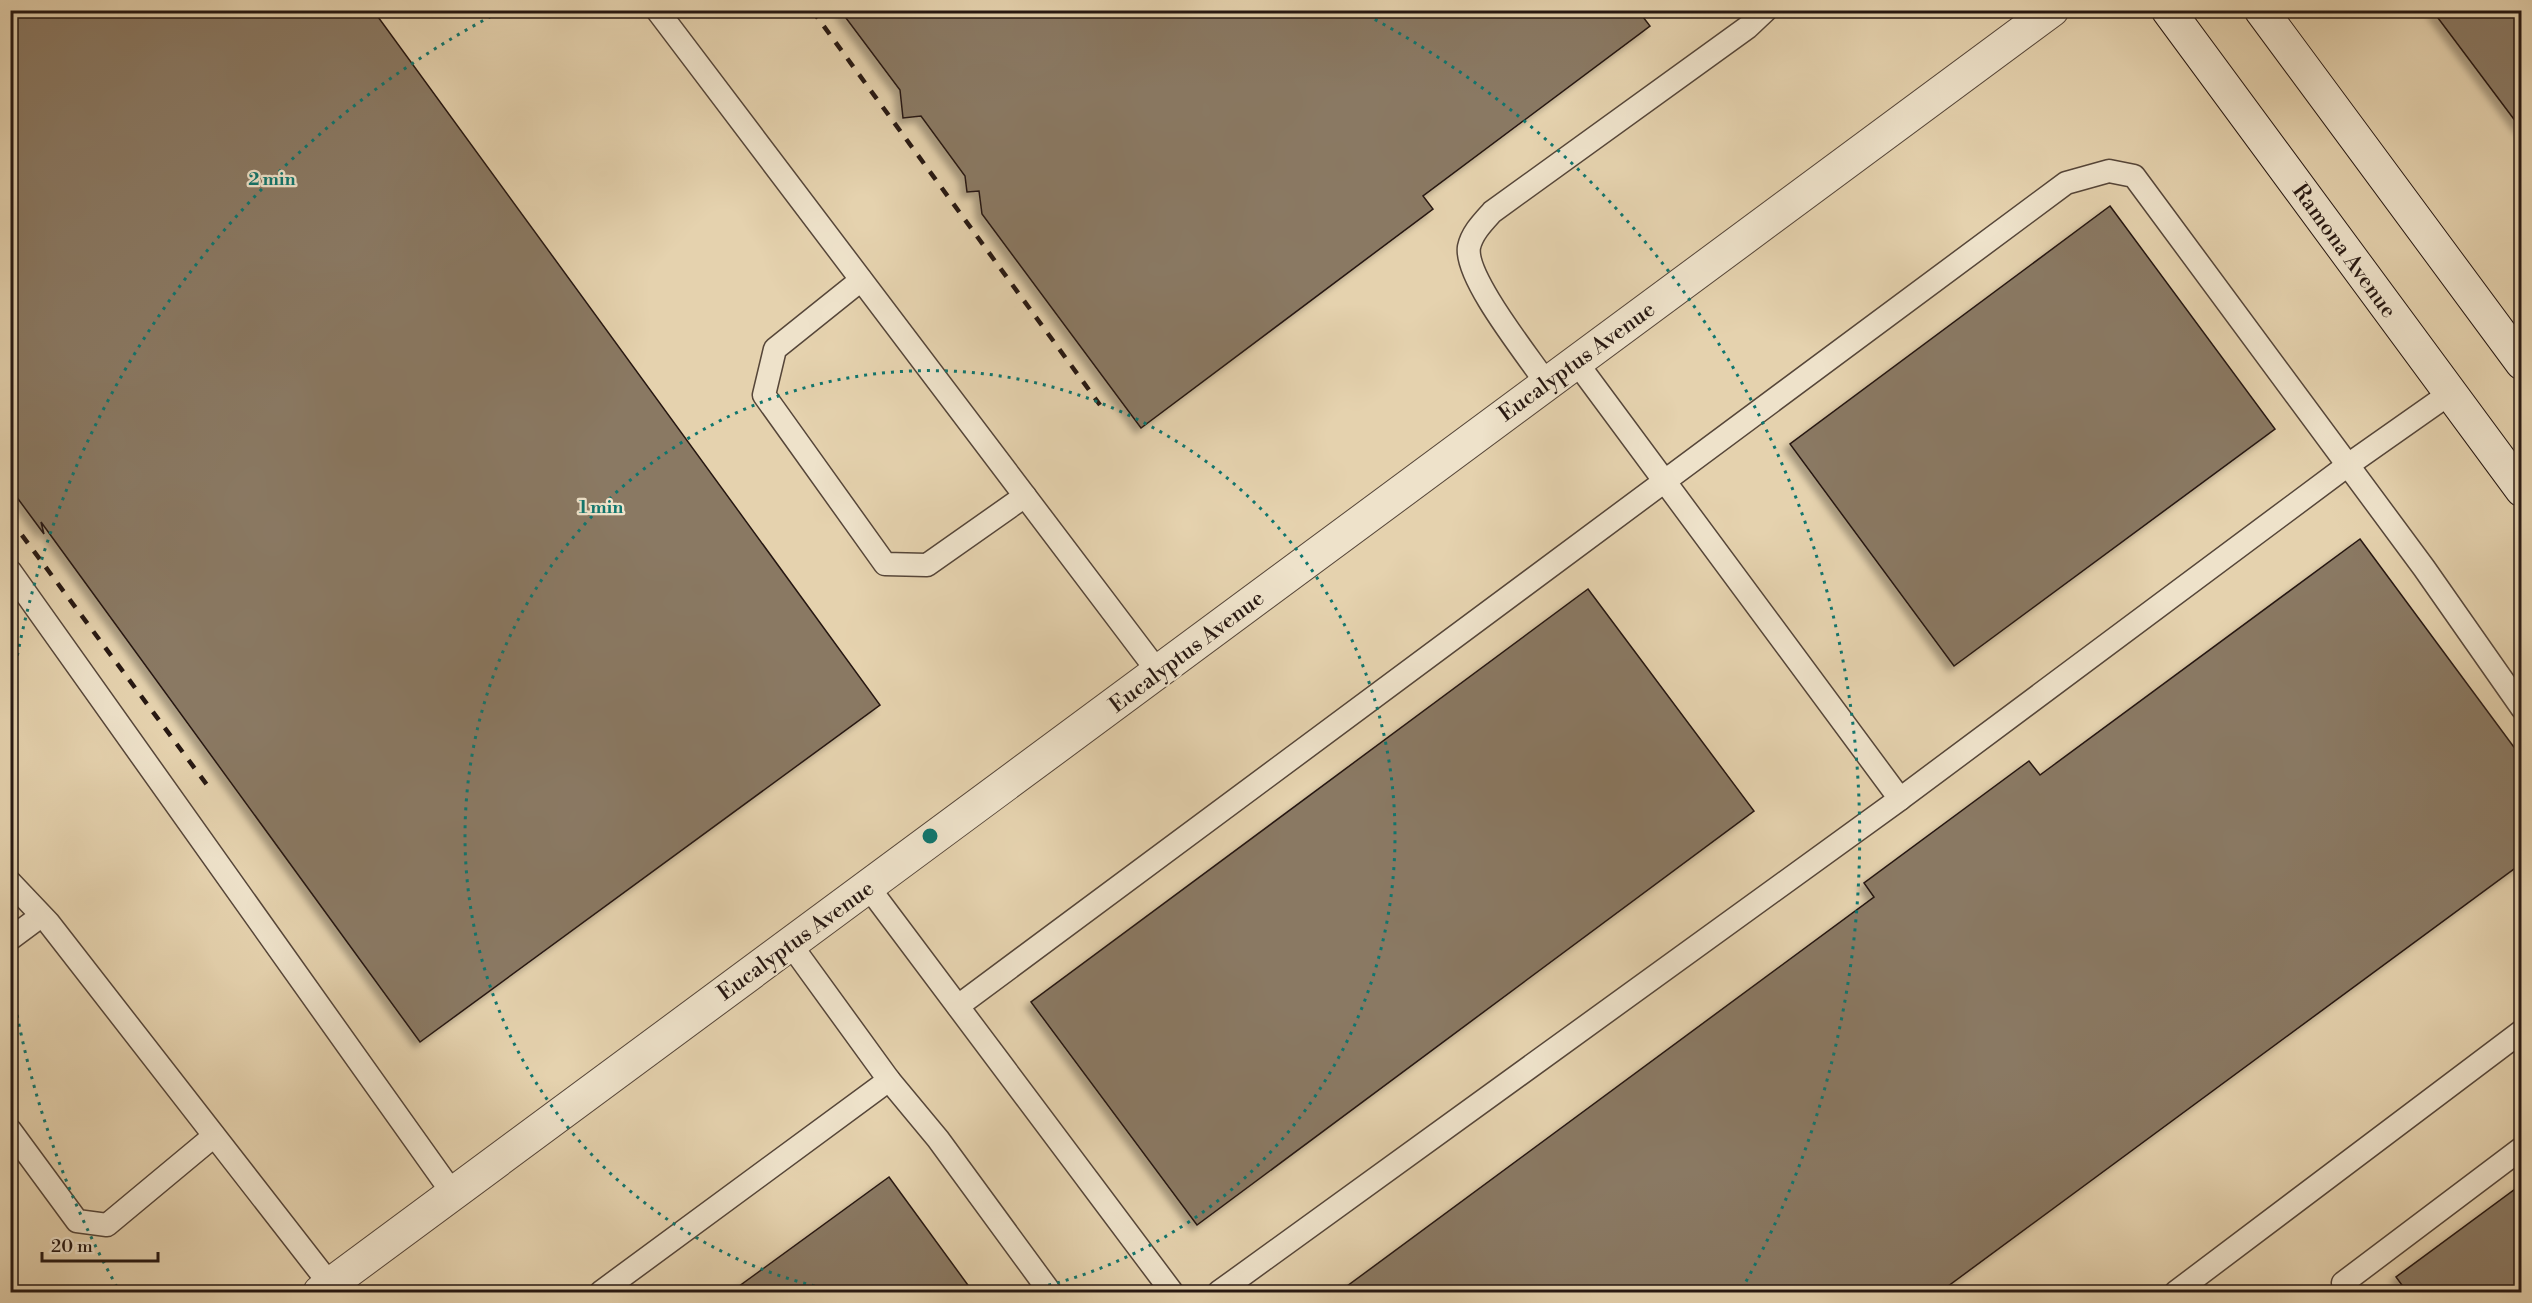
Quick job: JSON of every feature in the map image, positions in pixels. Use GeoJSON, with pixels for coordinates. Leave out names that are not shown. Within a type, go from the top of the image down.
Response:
{"type":"FeatureCollection","features":[{"type":"Feature","properties":{"kind":"street","name":"Eucalyptus Avenue"},"geometry":{"type":"LineString","coordinates":[[329,1290],[2052,10]]}},
{"type":"Feature","properties":{"kind":"street","name":"Ramona Avenue"},"geometry":{"type":"LineString","coordinates":[[2168,10],[2522,490]]}},
{"type":"Feature","properties":{"kind":"street"},"geometry":{"type":"LineString","coordinates":[[2260,10],[2522,363]]}},
{"type":"Feature","properties":{"kind":"lane"},"geometry":{"type":"LineString","coordinates":[[657,10],[1159,673]]}},
{"type":"Feature","properties":{"kind":"lane"},"geometry":{"type":"LineString","coordinates":[[1548,384],[1485,294],[1470,264],[1469,246],[1478,227],[1492,212],[1748,27],[1766,10]]}},
{"type":"Feature","properties":{"kind":"lane"},"geometry":{"type":"LineString","coordinates":[[958,1006],[2066,183],[2109,171],[2134,176],[2424,568],[2522,708]]}},
{"type":"Feature","properties":{"kind":"lane"},"geometry":{"type":"LineString","coordinates":[[861,280],[775,349],[764,395],[885,564],[927,566],[1025,496]]}},
{"type":"Feature","properties":{"kind":"lane"},"geometry":{"type":"LineString","coordinates":[[1577,363],[1900,799]]}},
{"type":"Feature","properties":{"kind":"lane"},"geometry":{"type":"LineString","coordinates":[[1218,1293],[1900,799],[2348,465],[2450,394]]}},
{"type":"Feature","properties":{"kind":"lane"},"geometry":{"type":"LineString","coordinates":[[10,571],[454,1195]]}},
{"type":"Feature","properties":{"kind":"lane"},"geometry":{"type":"LineString","coordinates":[[10,882],[42,916],[214,1136],[329,1290]]}},
{"type":"Feature","properties":{"kind":"lane"},"geometry":{"type":"LineString","coordinates":[[869,888],[1172,1293]]}},
{"type":"Feature","properties":{"kind":"lane"},"geometry":{"type":"LineString","coordinates":[[10,939],[42,916]]}},
{"type":"Feature","properties":{"kind":"lane"},"geometry":{"type":"LineString","coordinates":[[791,945],[889,1080],[938,1139],[1050,1293]]}},
{"type":"Feature","properties":{"kind":"lane"},"geometry":{"type":"LineString","coordinates":[[2176,1293],[2522,1031]]}},
{"type":"Feature","properties":{"kind":"lane"},"geometry":{"type":"LineString","coordinates":[[602,1293],[889,1080]]}},
{"type":"Feature","properties":{"kind":"lane"},"geometry":{"type":"LineString","coordinates":[[10,1130],[77,1221],[107,1225],[214,1136]]}},
{"type":"Feature","properties":{"kind":"lane"},"geometry":{"type":"LineString","coordinates":[[2350,1293],[2343,1283],[2522,1148]]}},
{"type":"Feature","properties":{"kind":"building"},"geometry":{"type":"Polygon","coordinates":[[[10,10],[373,10],[880,705],[420,1042],[41,522],[44,534],[10,488],[10,10]]]}},
{"type":"Feature","properties":{"kind":"building"},"geometry":{"type":"Polygon","coordinates":[[[840,10],[1643,10],[1640,13],[1650,26],[1423,196],[1433,209],[1141,428],[982,214],[979,191],[967,192],[965,176],[921,116],[903,118],[900,90],[840,10]]]}},
{"type":"Feature","properties":{"kind":"building"},"geometry":{"type":"Polygon","coordinates":[[[2432,10],[2522,10],[2522,130],[2432,10]]]}},
{"type":"Feature","properties":{"kind":"building"},"geometry":{"type":"Polygon","coordinates":[[[2110,206],[2275,429],[1954,666],[1790,444],[2110,206]]]}},
{"type":"Feature","properties":{"kind":"building"},"geometry":{"type":"Polygon","coordinates":[[[2360,539],[2522,758],[2522,863],[1940,1292],[1339,1292],[1874,897],[1864,883],[2029,761],[2040,775],[2360,539]]]}},
{"type":"Feature","properties":{"kind":"building"},"geometry":{"type":"Polygon","coordinates":[[[1588,589],[1754,811],[1197,1225],[1031,1002],[1588,589]]]}},
{"type":"Feature","properties":{"kind":"building"},"geometry":{"type":"Polygon","coordinates":[[[889,1177],[973,1292],[731,1292],[889,1177]]]}},
{"type":"Feature","properties":{"kind":"building"},"geometry":{"type":"Polygon","coordinates":[[[2522,1184],[2522,1292],[2407,1292],[2396,1277],[2522,1184]]]}},
{"type":"Feature","properties":{"kind":"railway"},"geometry":{"type":"LineString","coordinates":[[812,10],[1100,405]]}},
{"type":"Feature","properties":{"kind":"railway"},"geometry":{"type":"LineString","coordinates":[[10,519],[210,789]]}}]}
